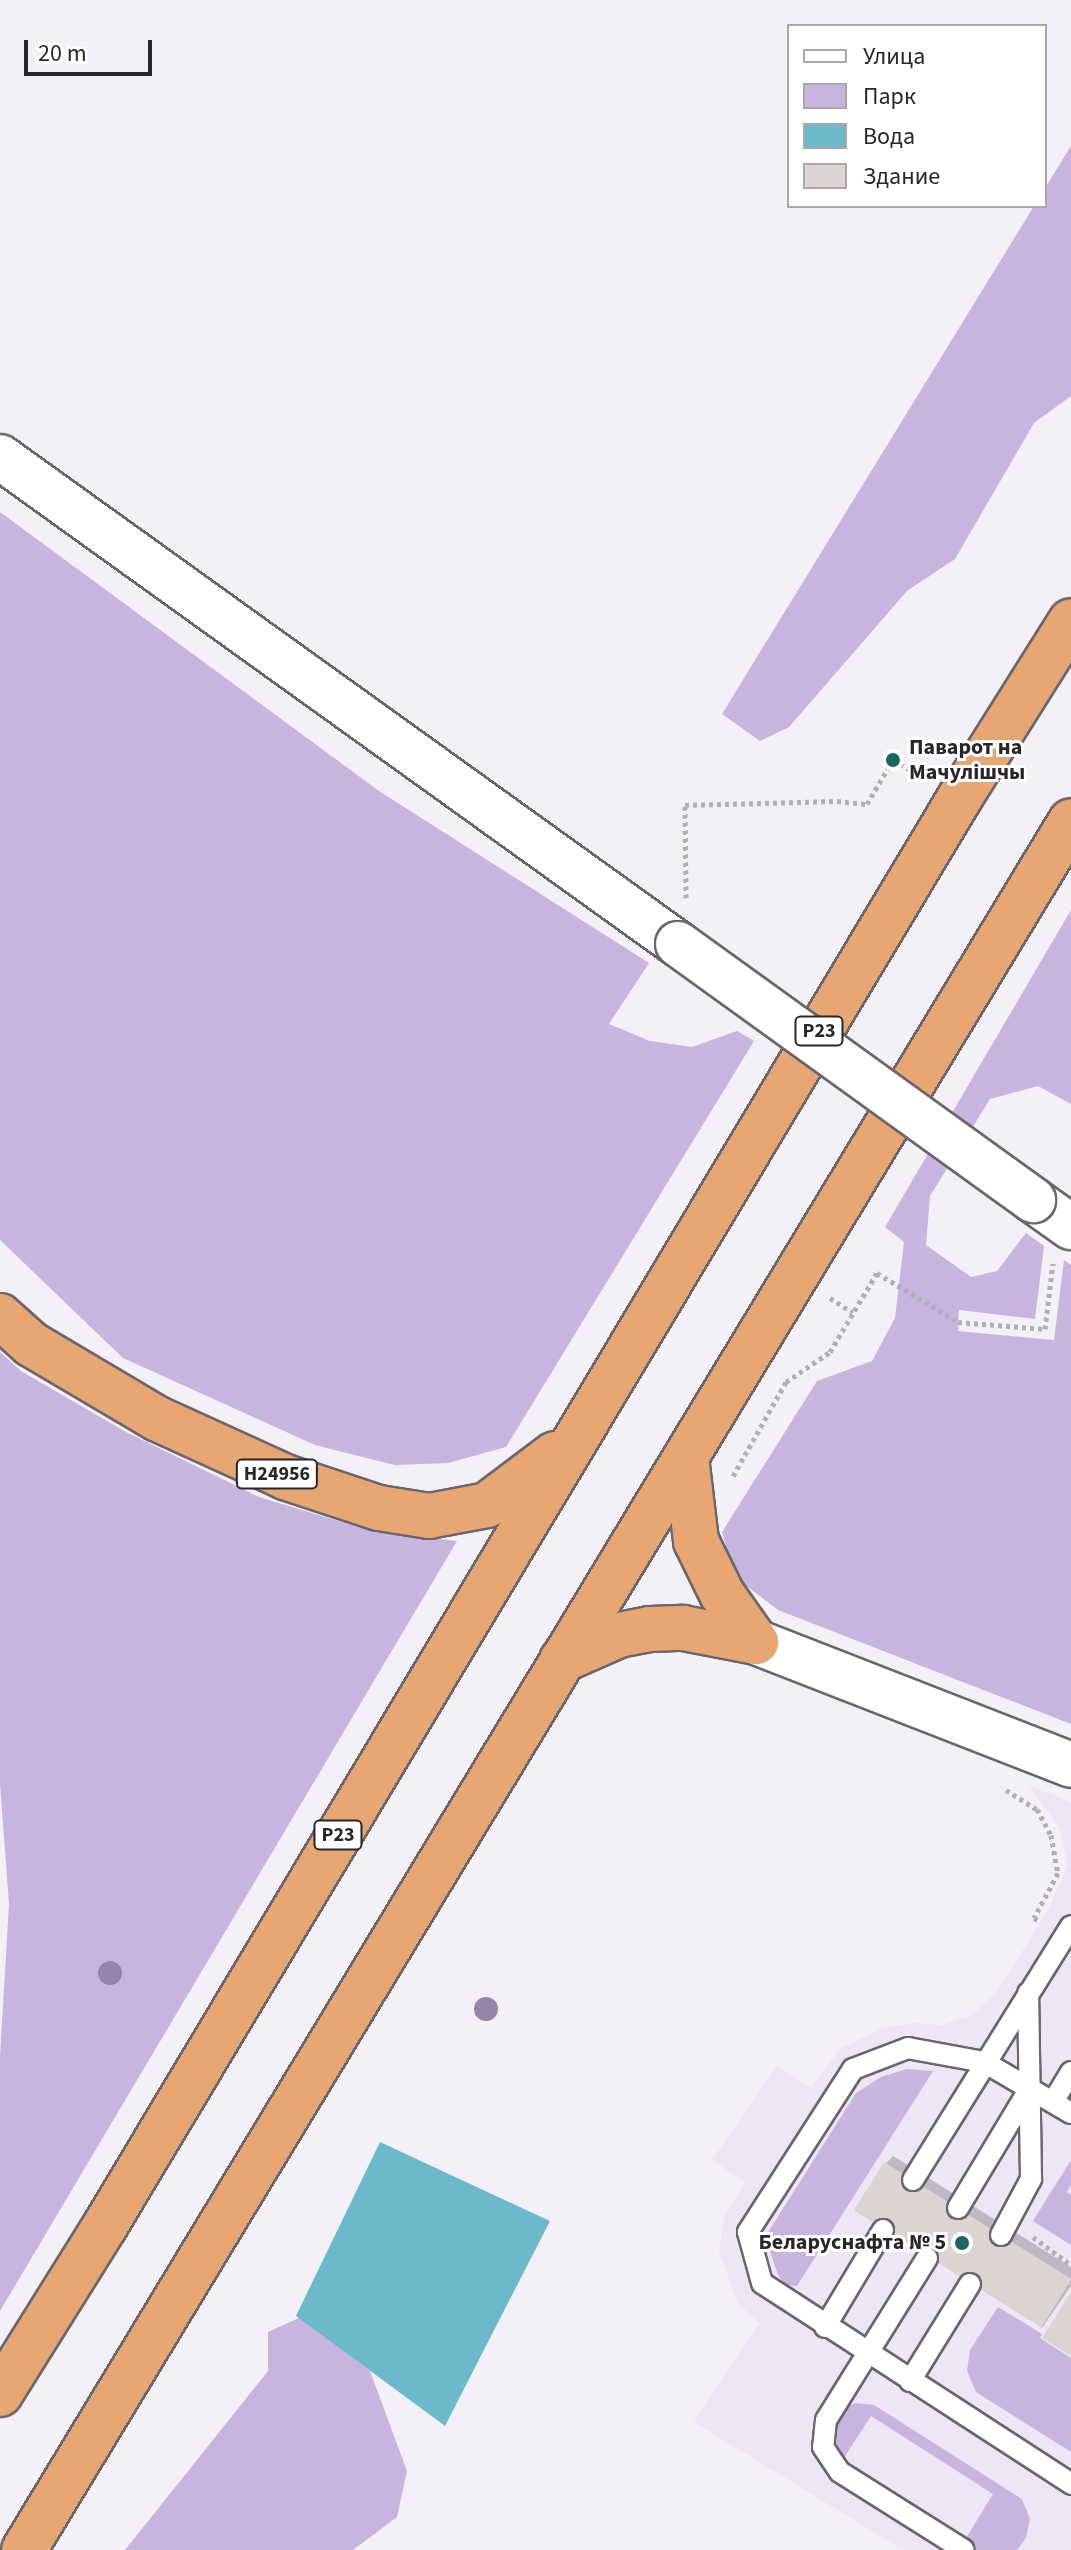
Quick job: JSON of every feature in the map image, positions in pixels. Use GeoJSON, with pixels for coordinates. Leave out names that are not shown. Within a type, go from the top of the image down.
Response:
{"type":"FeatureCollection","features":[{"type":"Feature","properties":{"kind":"highway","name":"Р23"},"geometry":{"type":"LineString","coordinates":[[0,2394],[105,2226],[570,1444],[959,799],[1071,621]]}},
{"type":"Feature","properties":{"kind":"highway"},"geometry":{"type":"LineString","coordinates":[[24,2550],[1071,821]]}},
{"type":"Feature","properties":{"kind":"highway","name":"Н24956"},"geometry":{"type":"LineString","coordinates":[[0,1316],[31,1344],[158,1419],[285,1477],[379,1508],[429,1516],[487,1505],[570,1444]]}},
{"type":"Feature","properties":{"kind":"highway"},"geometry":{"type":"LineString","coordinates":[[686,1457],[696,1541],[722,1594],[756,1642]]}},
{"type":"Feature","properties":{"kind":"highway"},"geometry":{"type":"LineString","coordinates":[[562,1660],[619,1635],[650,1629],[683,1628],[756,1642]]}},
{"type":"Feature","properties":{"kind":"street"},"geometry":{"type":"LineString","coordinates":[[0,457],[682,926],[1033,1200],[1062,1243]]}},
{"type":"Feature","properties":{"kind":"street"},"geometry":{"type":"LineString","coordinates":[[756,1642],[1071,1765]]}},
{"type":"Feature","properties":{"kind":"lane"},"geometry":{"type":"LineString","coordinates":[[913,2180],[1071,1926]]}},
{"type":"Feature","properties":{"kind":"lane"},"geometry":{"type":"LineString","coordinates":[[1001,2235],[1031,2179],[1028,1993]]}},
{"type":"Feature","properties":{"kind":"lane"},"geometry":{"type":"LineString","coordinates":[[1071,2072],[1062,2107],[984,2062],[908,2048],[853,2069],[748,2232],[762,2283],[825,2327],[1071,2484]]}},
{"type":"Feature","properties":{"kind":"lane"},"geometry":{"type":"LineString","coordinates":[[958,2208],[1030,2088]]}},
{"type":"Feature","properties":{"kind":"lane"},"geometry":{"type":"LineString","coordinates":[[825,2327],[883,2230]]}},
{"type":"Feature","properties":{"kind":"lane"},"geometry":{"type":"LineString","coordinates":[[927,2258],[826,2420],[823,2447],[840,2472],[964,2550]]}},
{"type":"Feature","properties":{"kind":"lane"},"geometry":{"type":"LineString","coordinates":[[910,2381],[970,2284]]}},
{"type":"Feature","properties":{"kind":"path"},"geometry":{"type":"LineString","coordinates":[[682,926],[685,805],[837,801],[867,804],[893,760],[959,799]]}},
{"type":"Feature","properties":{"kind":"path"},"geometry":{"type":"LineString","coordinates":[[728,1485],[786,1382],[830,1352],[877,1273],[958,1322],[1045,1329],[1062,1243]]}},
{"type":"Feature","properties":{"kind":"path"},"geometry":{"type":"LineString","coordinates":[[1002,1737],[986,1778],[1037,1809],[1051,1835],[1056,1861],[1058,1873],[1034,1918]]}},
{"type":"Feature","properties":{"kind":"shaded area"},"geometry":{"type":"Polygon","coordinates":[[[1029,1786],[1071,1802],[1071,2550],[903,2550],[694,2422],[760,2323],[738,2304],[719,2251],[724,2217],[745,2182],[712,2160],[777,2066],[811,2088],[840,2049],[883,2028],[913,2023],[942,2025],[971,2016],[996,1993],[1048,1910],[1068,1865],[1059,1827],[1029,1786]]]}},
{"type":"Feature","properties":{"kind":"green space"},"geometry":{"type":"Polygon","coordinates":[[[1071,146],[1071,396],[1034,423],[955,559],[907,591],[789,727],[760,741],[722,714],[1033,208],[1047,208],[1047,185],[1071,146]]]}},
{"type":"Feature","properties":{"kind":"green space"},"geometry":{"type":"Polygon","coordinates":[[[0,512],[379,791],[649,963],[609,1024],[650,1041],[692,1047],[737,1031],[754,1041],[506,1447],[448,1463],[395,1465],[315,1445],[123,1358],[0,1240],[0,512]]]}},
{"type":"Feature","properties":{"kind":"green space"},"geometry":{"type":"Polygon","coordinates":[[[1071,910],[1071,1104],[1038,1086],[990,1099],[930,1196],[926,1245],[971,1277],[997,1271],[1026,1233],[1044,1246],[1035,1319],[959,1310],[958,1331],[1054,1340],[1064,1260],[1071,1265],[1071,1724],[778,1610],[735,1577],[722,1532],[817,1381],[872,1361],[895,1318],[904,1242],[885,1227],[1071,910]]]}},
{"type":"Feature","properties":{"kind":"green space"},"geometry":{"type":"Polygon","coordinates":[[[0,1352],[21,1371],[126,1432],[259,1497],[375,1532],[457,1541],[0,2311],[0,2057],[9,1904],[0,1784],[0,1352]]]}},
{"type":"Feature","properties":{"kind":"green space"},"geometry":{"type":"Polygon","coordinates":[[[907,2069],[933,2071],[797,2286],[786,2285],[778,2275],[765,2237],[856,2093],[881,2077],[907,2069]]]}},
{"type":"Feature","properties":{"kind":"green space"},"geometry":{"type":"Polygon","coordinates":[[[1071,2160],[1071,2185],[1067,2192],[1071,2195],[1071,2245],[1033,2221],[1071,2160]]]}},
{"type":"Feature","properties":{"kind":"green space"},"geometry":{"type":"Polygon","coordinates":[[[998,2307],[1042,2334],[1040,2338],[1071,2358],[1071,2452],[976,2392],[967,2371],[970,2350],[998,2307]]]}},
{"type":"Feature","properties":{"kind":"green space"},"geometry":{"type":"Polygon","coordinates":[[[301,2317],[370,2371],[407,2471],[397,2517],[353,2550],[125,2550],[268,2371],[268,2332],[301,2317]]]}},
{"type":"Feature","properties":{"kind":"green space"},"geometry":{"type":"Polygon","coordinates":[[[855,2403],[874,2405],[1022,2499],[1030,2519],[1026,2538],[1017,2550],[974,2550],[963,2543],[993,2494],[871,2416],[840,2464],[828,2449],[829,2427],[840,2410],[855,2403]]]}},
{"type":"Feature","properties":{"kind":"water"},"geometry":{"type":"Polygon","coordinates":[[[380,2142],[550,2221],[445,2426],[296,2316],[380,2142]]]}},
{"type":"Feature","properties":{"kind":"building"},"geometry":{"type":"Polygon","coordinates":[[[884,2162],[1071,2279],[1041,2327],[854,2210],[884,2162]]]}},
{"type":"Feature","properties":{"kind":"building"},"geometry":{"type":"Polygon","coordinates":[[[1071,2292],[1071,2356],[1042,2338],[1071,2292]]]}},
{"type":"Feature","properties":{"kind":"place","name":"Паварот на Мачулішчы"},"geometry":{"type":"Point","coordinates":[893,760]}},
{"type":"Feature","properties":{"kind":"place","name":"Беларуснафта № 5"},"geometry":{"type":"Point","coordinates":[962,2243]}}]}
